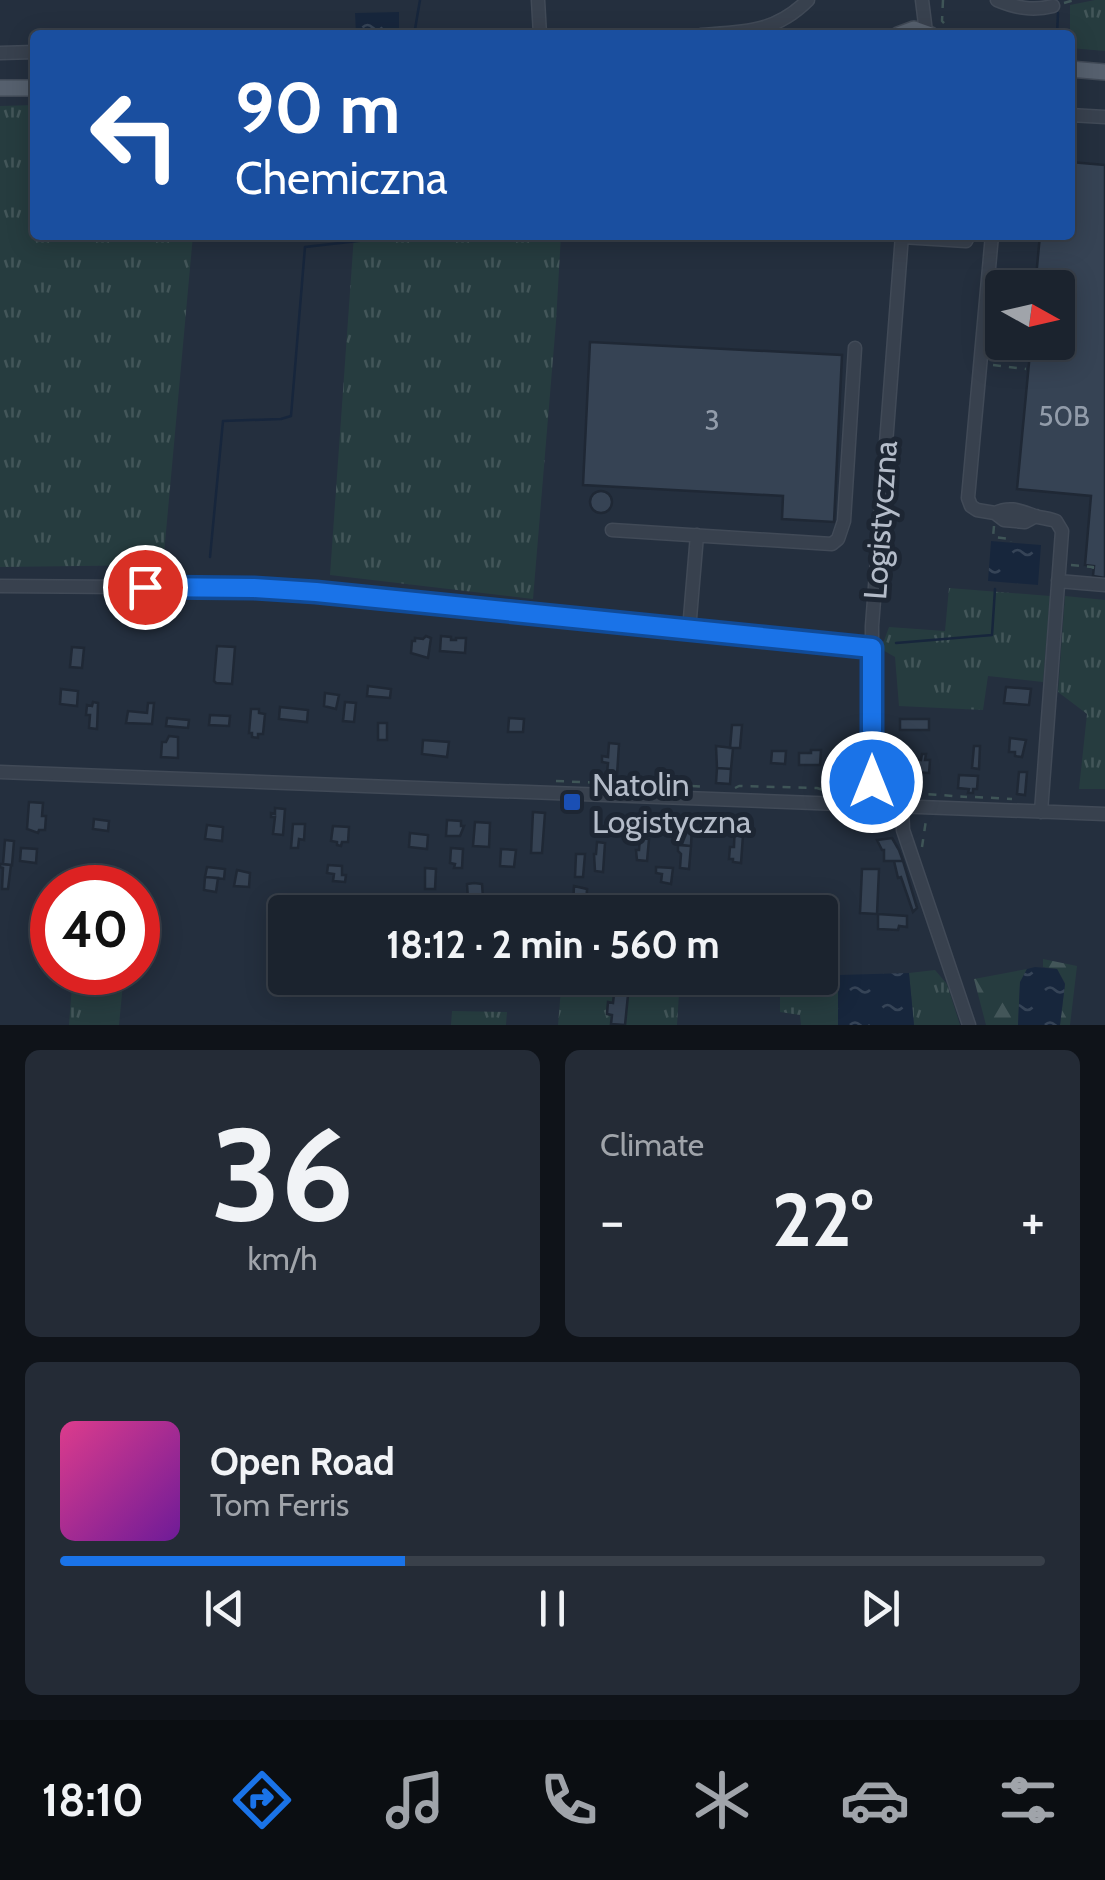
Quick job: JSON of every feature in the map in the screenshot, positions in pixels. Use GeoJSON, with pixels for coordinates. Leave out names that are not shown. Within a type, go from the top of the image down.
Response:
{"type":"FeatureCollection","features":[{"type":"Feature","properties":{"kind":"main road"},"geometry":{"type":"LineString","coordinates":[[1075,69],[1105,72]]}},
{"type":"Feature","properties":{"kind":"main road"},"geometry":{"type":"LineString","coordinates":[[0,88],[30,88]]}},
{"type":"Feature","properties":{"kind":"street"},"geometry":{"type":"LineString","coordinates":[[538,0],[540,30]]}},
{"type":"Feature","properties":{"kind":"street"},"geometry":{"type":"LineString","coordinates":[[746,30],[764,28],[791,15],[808,0]]}},
{"type":"Feature","properties":{"kind":"street"},"geometry":{"type":"LineString","coordinates":[[904,30],[919,0]]}},
{"type":"Feature","properties":{"kind":"street"},"geometry":{"type":"LineString","coordinates":[[919,0],[928,30]]}},
{"type":"Feature","properties":{"kind":"street"},"geometry":{"type":"LineString","coordinates":[[998,0],[1027,8],[1053,6]]}},
{"type":"Feature","properties":{"kind":"street"},"geometry":{"type":"LineString","coordinates":[[0,53],[30,52]]}},
{"type":"Feature","properties":{"kind":"street"},"geometry":{"type":"LineString","coordinates":[[1075,115],[1105,117]]}},
{"type":"Feature","properties":{"kind":"street","name":"Logistyczna"},"geometry":{"type":"LineString","coordinates":[[870,806],[872,648],[902,240]]}},
{"type":"Feature","properties":{"kind":"street"},"geometry":{"type":"LineString","coordinates":[[992,240],[968,498],[970,506],[995,518],[1005,508],[1025,510],[1056,521],[1062,532],[1041,812]]}},
{"type":"Feature","properties":{"kind":"street"},"geometry":{"type":"LineString","coordinates":[[612,530],[832,544],[844,521],[855,348]]}},
{"type":"Feature","properties":{"kind":"street"},"geometry":{"type":"LineString","coordinates":[[689,630],[697,535]]}},
{"type":"Feature","properties":{"kind":"street"},"geometry":{"type":"LineString","coordinates":[[1058,581],[1105,585]]}},
{"type":"Feature","properties":{"kind":"street"},"geometry":{"type":"LineString","coordinates":[[0,586],[300,590],[872,648]]}},
{"type":"Feature","properties":{"kind":"street"},"geometry":{"type":"LineString","coordinates":[[0,772],[1105,814]]}},
{"type":"Feature","properties":{"kind":"street"},"geometry":{"type":"LineString","coordinates":[[902,807],[903,830],[968,1025]]}},
{"type":"Feature","properties":{"kind":"path"},"geometry":{"type":"LineString","coordinates":[[942,0],[942,21],[950,30]]}},
{"type":"Feature","properties":{"kind":"path"},"geometry":{"type":"LineString","coordinates":[[988,365],[1026,368]]}},
{"type":"Feature","properties":{"kind":"path"},"geometry":{"type":"LineString","coordinates":[[995,518],[993,537],[1011,538],[1011,542]]}},
{"type":"Feature","properties":{"kind":"path"},"geometry":{"type":"LineString","coordinates":[[1071,565],[1093,567],[1092,578]]}},
{"type":"Feature","properties":{"kind":"green space"},"geometry":{"type":"Polygon","coordinates":[[[1105,0],[1105,51],[1075,48],[1070,5],[1105,0]]]}},
{"type":"Feature","properties":{"kind":"green space"},"geometry":{"type":"Polygon","coordinates":[[[30,105],[30,240],[193,240],[163,565],[0,567],[0,106],[30,105]]]}},
{"type":"Feature","properties":{"kind":"green space"},"geometry":{"type":"Polygon","coordinates":[[[354,240],[561,240],[533,599],[330,575],[354,240]]]}},
{"type":"Feature","properties":{"kind":"green space"},"geometry":{"type":"Polygon","coordinates":[[[949,588],[1050,596],[1043,682],[988,676],[983,710],[899,706],[895,657],[881,649],[889,627],[945,631],[949,588]]]}},
{"type":"Feature","properties":{"kind":"green space"},"geometry":{"type":"Polygon","coordinates":[[[1065,596],[1105,600],[1105,789],[1079,789],[1087,714],[1058,692],[1065,596]]]}},
{"type":"Feature","properties":{"kind":"green space"},"geometry":{"type":"Polygon","coordinates":[[[1043,959],[1077,966],[1070,1025],[1060,1025],[1065,983],[1057,969],[1043,967],[1043,959]]]}},
{"type":"Feature","properties":{"kind":"green space"},"geometry":{"type":"Polygon","coordinates":[[[1027,969],[1020,983],[1018,1025],[986,1025],[974,979],[1027,969]]]}},
{"type":"Feature","properties":{"kind":"green space"},"geometry":{"type":"Polygon","coordinates":[[[935,970],[947,984],[960,1025],[914,1025],[909,973],[935,970]]]}},
{"type":"Feature","properties":{"kind":"green space"},"geometry":{"type":"Polygon","coordinates":[[[71,995],[122,995],[119,1025],[69,1025],[71,995]]]}},
{"type":"Feature","properties":{"kind":"green space"},"geometry":{"type":"Polygon","coordinates":[[[560,995],[679,995],[677,1025],[558,1025],[560,995]]]}},
{"type":"Feature","properties":{"kind":"green space"},"geometry":{"type":"Polygon","coordinates":[[[780,995],[838,995],[838,1025],[801,1025],[800,1015],[780,1012],[780,995]]]}},
{"type":"Feature","properties":{"kind":"green space"},"geometry":{"type":"Polygon","coordinates":[[[452,1011],[507,1012],[506,1025],[451,1025],[452,1011]]]}},
{"type":"Feature","properties":{"kind":"water"},"geometry":{"type":"Polygon","coordinates":[[[399,12],[399,30],[356,30],[355,13],[399,12]]]}},
{"type":"Feature","properties":{"kind":"water"},"geometry":{"type":"Polygon","coordinates":[[[991,541],[1041,545],[1038,585],[988,581],[991,541]]]}},
{"type":"Feature","properties":{"kind":"water"},"geometry":{"type":"Polygon","coordinates":[[[1027,969],[1057,969],[1065,984],[1060,1025],[1018,1025],[1020,982],[1027,969]]]}},
{"type":"Feature","properties":{"kind":"water"},"geometry":{"type":"Polygon","coordinates":[[[909,973],[914,1025],[838,1025],[838,975],[909,973]]]}},
{"type":"Feature","properties":{"kind":"building"},"geometry":{"type":"Polygon","coordinates":[[[1075,162],[1105,165],[1105,578],[1093,576],[1094,566],[1085,565],[1091,496],[1017,489],[1029,360],[1075,360],[1075,270],[1037,270],[1040,240],[1075,240],[1075,162]]]}},
{"type":"Feature","properties":{"kind":"building"},"geometry":{"type":"Polygon","coordinates":[[[590,342],[842,355],[834,522],[782,519],[783,496],[583,485],[590,342]]]}},
{"type":"Feature","properties":{"kind":"building"},"geometry":{"type":"Polygon","coordinates":[[[601,491],[609,494],[609,510],[601,513],[593,510],[590,502],[593,494],[601,491]]]}},
{"type":"Feature","properties":{"kind":"building"},"geometry":{"type":"Polygon","coordinates":[[[441,636],[451,640],[466,638],[465,653],[440,651],[441,636]]]}},
{"type":"Feature","properties":{"kind":"building"},"geometry":{"type":"Polygon","coordinates":[[[431,638],[428,658],[411,653],[412,641],[431,638]]]}},
{"type":"Feature","properties":{"kind":"building"},"geometry":{"type":"Polygon","coordinates":[[[217,646],[235,647],[232,684],[214,681],[217,646]]]}},
{"type":"Feature","properties":{"kind":"building"},"geometry":{"type":"Polygon","coordinates":[[[72,647],[84,648],[82,668],[70,667],[72,647]]]}},
{"type":"Feature","properties":{"kind":"building"},"geometry":{"type":"Polygon","coordinates":[[[368,686],[391,689],[390,698],[367,696],[368,686]]]}},
{"type":"Feature","properties":{"kind":"building"},"geometry":{"type":"Polygon","coordinates":[[[1006,687],[1031,689],[1029,705],[1004,703],[1006,687]]]}},
{"type":"Feature","properties":{"kind":"building"},"geometry":{"type":"Polygon","coordinates":[[[61,689],[78,691],[77,706],[60,704],[61,689]]]}},
{"type":"Feature","properties":{"kind":"building"},"geometry":{"type":"Polygon","coordinates":[[[325,693],[339,695],[336,709],[324,706],[325,693]]]}},
{"type":"Feature","properties":{"kind":"building"},"geometry":{"type":"Polygon","coordinates":[[[93,702],[98,703],[97,729],[89,728],[90,715],[86,715],[87,705],[92,706],[93,702]]]}},
{"type":"Feature","properties":{"kind":"building"},"geometry":{"type":"Polygon","coordinates":[[[345,702],[356,703],[354,722],[343,721],[345,702]]]}},
{"type":"Feature","properties":{"kind":"building"},"geometry":{"type":"Polygon","coordinates":[[[148,703],[154,703],[152,724],[126,723],[128,711],[147,713],[148,703]]]}},
{"type":"Feature","properties":{"kind":"building"},"geometry":{"type":"Polygon","coordinates":[[[280,707],[308,710],[307,722],[279,719],[280,707]]]}},
{"type":"Feature","properties":{"kind":"building"},"geometry":{"type":"Polygon","coordinates":[[[251,709],[265,714],[263,734],[258,734],[258,738],[249,733],[251,709]]]}},
{"type":"Feature","properties":{"kind":"building"},"geometry":{"type":"Polygon","coordinates":[[[210,715],[230,716],[229,726],[209,725],[210,715]]]}},
{"type":"Feature","properties":{"kind":"building"},"geometry":{"type":"Polygon","coordinates":[[[167,718],[189,720],[188,728],[166,726],[167,718]]]}},
{"type":"Feature","properties":{"kind":"building"},"geometry":{"type":"Polygon","coordinates":[[[509,718],[524,719],[523,732],[508,732],[509,718]]]}},
{"type":"Feature","properties":{"kind":"building"},"geometry":{"type":"Polygon","coordinates":[[[900,719],[929,719],[929,730],[900,730],[900,719]]]}},
{"type":"Feature","properties":{"kind":"building"},"geometry":{"type":"Polygon","coordinates":[[[378,723],[387,723],[387,740],[378,740],[378,723]]]}},
{"type":"Feature","properties":{"kind":"building"},"geometry":{"type":"Polygon","coordinates":[[[732,725],[742,725],[740,748],[730,748],[732,725]]]}},
{"type":"Feature","properties":{"kind":"building"},"geometry":{"type":"Polygon","coordinates":[[[169,736],[178,737],[178,758],[161,757],[162,742],[169,736]]]}},
{"type":"Feature","properties":{"kind":"building"},"geometry":{"type":"Polygon","coordinates":[[[1010,738],[1026,740],[1022,757],[1009,752],[1010,738]]]}},
{"type":"Feature","properties":{"kind":"building"},"geometry":{"type":"Polygon","coordinates":[[[423,740],[449,742],[447,757],[422,754],[423,740]]]}},
{"type":"Feature","properties":{"kind":"building"},"geometry":{"type":"Polygon","coordinates":[[[609,743],[619,744],[617,775],[607,774],[608,763],[602,762],[602,756],[608,757],[609,743]]]}},
{"type":"Feature","properties":{"kind":"building"},"geometry":{"type":"Polygon","coordinates":[[[716,746],[733,748],[731,769],[717,768],[716,746]]]}},
{"type":"Feature","properties":{"kind":"building"},"geometry":{"type":"Polygon","coordinates":[[[974,746],[980,746],[979,769],[972,768],[974,746]]]}},
{"type":"Feature","properties":{"kind":"building"},"geometry":{"type":"Polygon","coordinates":[[[821,750],[820,765],[799,765],[799,753],[821,750]]]}},
{"type":"Feature","properties":{"kind":"building"},"geometry":{"type":"Polygon","coordinates":[[[772,751],[786,751],[785,764],[771,763],[772,751]]]}},
{"type":"Feature","properties":{"kind":"building"},"geometry":{"type":"Polygon","coordinates":[[[836,752],[857,752],[856,766],[835,763],[836,752]]]}},
{"type":"Feature","properties":{"kind":"building"},"geometry":{"type":"Polygon","coordinates":[[[922,754],[930,760],[929,773],[913,772],[914,759],[921,760],[922,754]]]}},
{"type":"Feature","properties":{"kind":"building"},"geometry":{"type":"Polygon","coordinates":[[[717,768],[731,769],[730,784],[716,783],[717,768]]]}},
{"type":"Feature","properties":{"kind":"building"},"geometry":{"type":"Polygon","coordinates":[[[1019,772],[1027,772],[1025,795],[1017,794],[1019,772]]]}},
{"type":"Feature","properties":{"kind":"building"},"geometry":{"type":"Polygon","coordinates":[[[959,775],[978,776],[973,793],[958,788],[959,775]]]}},
{"type":"Feature","properties":{"kind":"building"},"geometry":{"type":"Polygon","coordinates":[[[29,802],[43,803],[45,830],[38,833],[27,829],[29,802]]]}},
{"type":"Feature","properties":{"kind":"building"},"geometry":{"type":"Polygon","coordinates":[[[275,808],[285,809],[283,835],[273,834],[275,817],[271,813],[275,814],[275,808]]]}},
{"type":"Feature","properties":{"kind":"building"},"geometry":{"type":"Polygon","coordinates":[[[533,812],[545,813],[542,853],[531,853],[533,812]]]}},
{"type":"Feature","properties":{"kind":"building"},"geometry":{"type":"Polygon","coordinates":[[[623,817],[637,818],[636,832],[627,835],[627,831],[622,831],[623,817]]]}},
{"type":"Feature","properties":{"kind":"building"},"geometry":{"type":"Polygon","coordinates":[[[94,819],[109,821],[108,831],[93,829],[94,819]]]}},
{"type":"Feature","properties":{"kind":"building"},"geometry":{"type":"Polygon","coordinates":[[[447,820],[461,821],[464,826],[460,836],[446,836],[447,820]]]}},
{"type":"Feature","properties":{"kind":"building"},"geometry":{"type":"Polygon","coordinates":[[[735,820],[744,821],[741,863],[729,859],[730,847],[734,847],[735,820]]]}},
{"type":"Feature","properties":{"kind":"building"},"geometry":{"type":"Polygon","coordinates":[[[475,822],[490,823],[489,847],[473,846],[475,822]]]}},
{"type":"Feature","properties":{"kind":"building"},"geometry":{"type":"Polygon","coordinates":[[[293,824],[305,824],[304,840],[299,839],[298,848],[291,848],[293,824]]]}},
{"type":"Feature","properties":{"kind":"building"},"geometry":{"type":"Polygon","coordinates":[[[683,824],[692,824],[691,846],[682,845],[683,824]]]}},
{"type":"Feature","properties":{"kind":"building"},"geometry":{"type":"Polygon","coordinates":[[[207,825],[223,827],[222,841],[205,839],[207,825]]]}},
{"type":"Feature","properties":{"kind":"building"},"geometry":{"type":"Polygon","coordinates":[[[333,826],[349,827],[348,842],[341,846],[331,841],[333,826]]]}},
{"type":"Feature","properties":{"kind":"building"},"geometry":{"type":"Polygon","coordinates":[[[410,833],[428,835],[427,849],[409,847],[410,833]]]}},
{"type":"Feature","properties":{"kind":"building"},"geometry":{"type":"Polygon","coordinates":[[[640,838],[649,839],[647,861],[637,860],[640,838]]]}},
{"type":"Feature","properties":{"kind":"building"},"geometry":{"type":"Polygon","coordinates":[[[892,838],[903,861],[884,861],[884,850],[877,840],[892,838]]]}},
{"type":"Feature","properties":{"kind":"building"},"geometry":{"type":"Polygon","coordinates":[[[5,840],[14,841],[12,865],[3,864],[5,840]]]}},
{"type":"Feature","properties":{"kind":"building"},"geometry":{"type":"Polygon","coordinates":[[[597,842],[605,843],[603,872],[595,871],[597,842]]]}},
{"type":"Feature","properties":{"kind":"building"},"geometry":{"type":"Polygon","coordinates":[[[678,845],[691,846],[689,869],[680,868],[678,845]]]}},
{"type":"Feature","properties":{"kind":"building"},"geometry":{"type":"Polygon","coordinates":[[[21,848],[37,849],[36,863],[20,861],[21,848]]]}},
{"type":"Feature","properties":{"kind":"building"},"geometry":{"type":"Polygon","coordinates":[[[451,848],[463,849],[462,868],[454,868],[455,864],[450,863],[451,848]]]}},
{"type":"Feature","properties":{"kind":"building"},"geometry":{"type":"Polygon","coordinates":[[[501,849],[516,850],[514,867],[500,866],[501,849]]]}},
{"type":"Feature","properties":{"kind":"building"},"geometry":{"type":"Polygon","coordinates":[[[576,854],[585,854],[583,877],[575,877],[576,854]]]}},
{"type":"Feature","properties":{"kind":"building"},"geometry":{"type":"Polygon","coordinates":[[[894,861],[903,861],[917,908],[913,912],[901,877],[898,878],[894,861]]]}},
{"type":"Feature","properties":{"kind":"building"},"geometry":{"type":"Polygon","coordinates":[[[0,864],[11,865],[8,889],[2,889],[0,864]]]}},
{"type":"Feature","properties":{"kind":"building"},"geometry":{"type":"Polygon","coordinates":[[[328,865],[342,866],[345,882],[333,881],[334,874],[327,873],[328,865]]]}},
{"type":"Feature","properties":{"kind":"building"},"geometry":{"type":"Polygon","coordinates":[[[207,867],[225,869],[224,879],[205,877],[207,867]]]}},
{"type":"Feature","properties":{"kind":"building"},"geometry":{"type":"Polygon","coordinates":[[[656,867],[673,868],[671,884],[661,882],[662,874],[656,873],[656,867]]]}},
{"type":"Feature","properties":{"kind":"building"},"geometry":{"type":"Polygon","coordinates":[[[425,868],[436,869],[435,889],[425,889],[425,868]]]}},
{"type":"Feature","properties":{"kind":"building"},"geometry":{"type":"Polygon","coordinates":[[[862,869],[879,869],[877,914],[860,913],[862,869]]]}},
{"type":"Feature","properties":{"kind":"building"},"geometry":{"type":"Polygon","coordinates":[[[237,870],[250,873],[249,887],[234,886],[237,870]]]}},
{"type":"Feature","properties":{"kind":"building"},"geometry":{"type":"Polygon","coordinates":[[[205,877],[218,878],[216,892],[204,890],[205,877]]]}},
{"type":"Feature","properties":{"kind":"building"},"geometry":{"type":"Polygon","coordinates":[[[467,884],[482,884],[483,895],[468,895],[467,884]]]}},
{"type":"Feature","properties":{"kind":"building"},"geometry":{"type":"Polygon","coordinates":[[[574,886],[587,889],[587,895],[574,895],[574,886]]]}},
{"type":"Feature","properties":{"kind":"building"},"geometry":{"type":"Polygon","coordinates":[[[878,914],[907,916],[907,927],[878,929],[878,914]]]}},
{"type":"Feature","properties":{"kind":"building"},"geometry":{"type":"Polygon","coordinates":[[[614,995],[628,995],[625,1025],[611,1024],[608,1002],[613,1003],[614,995]]]}},
{"type":"Feature","properties":{"kind":"waterway"},"geometry":{"type":"LineString","coordinates":[[415,30],[420,0]]}},
{"type":"Feature","properties":{"kind":"waterway"},"geometry":{"type":"LineString","coordinates":[[1057,30],[1058,13]]}},
{"type":"Feature","properties":{"kind":"waterway"},"geometry":{"type":"LineString","coordinates":[[210,557],[223,421],[291,416],[305,247],[367,240]]}},
{"type":"Feature","properties":{"kind":"waterway"},"geometry":{"type":"LineString","coordinates":[[896,643],[992,635],[995,589]]}},
{"type":"Feature","properties":{"kind":"place","name":"Natolin Logistyczna"},"geometry":{"type":"Point","coordinates":[572,802]}},
{"type":"Feature","properties":{"kind":"route"},"geometry":{"type":"LineString","coordinates":[[145,587],[316,592],[872,648],[872,782]]}}]}
